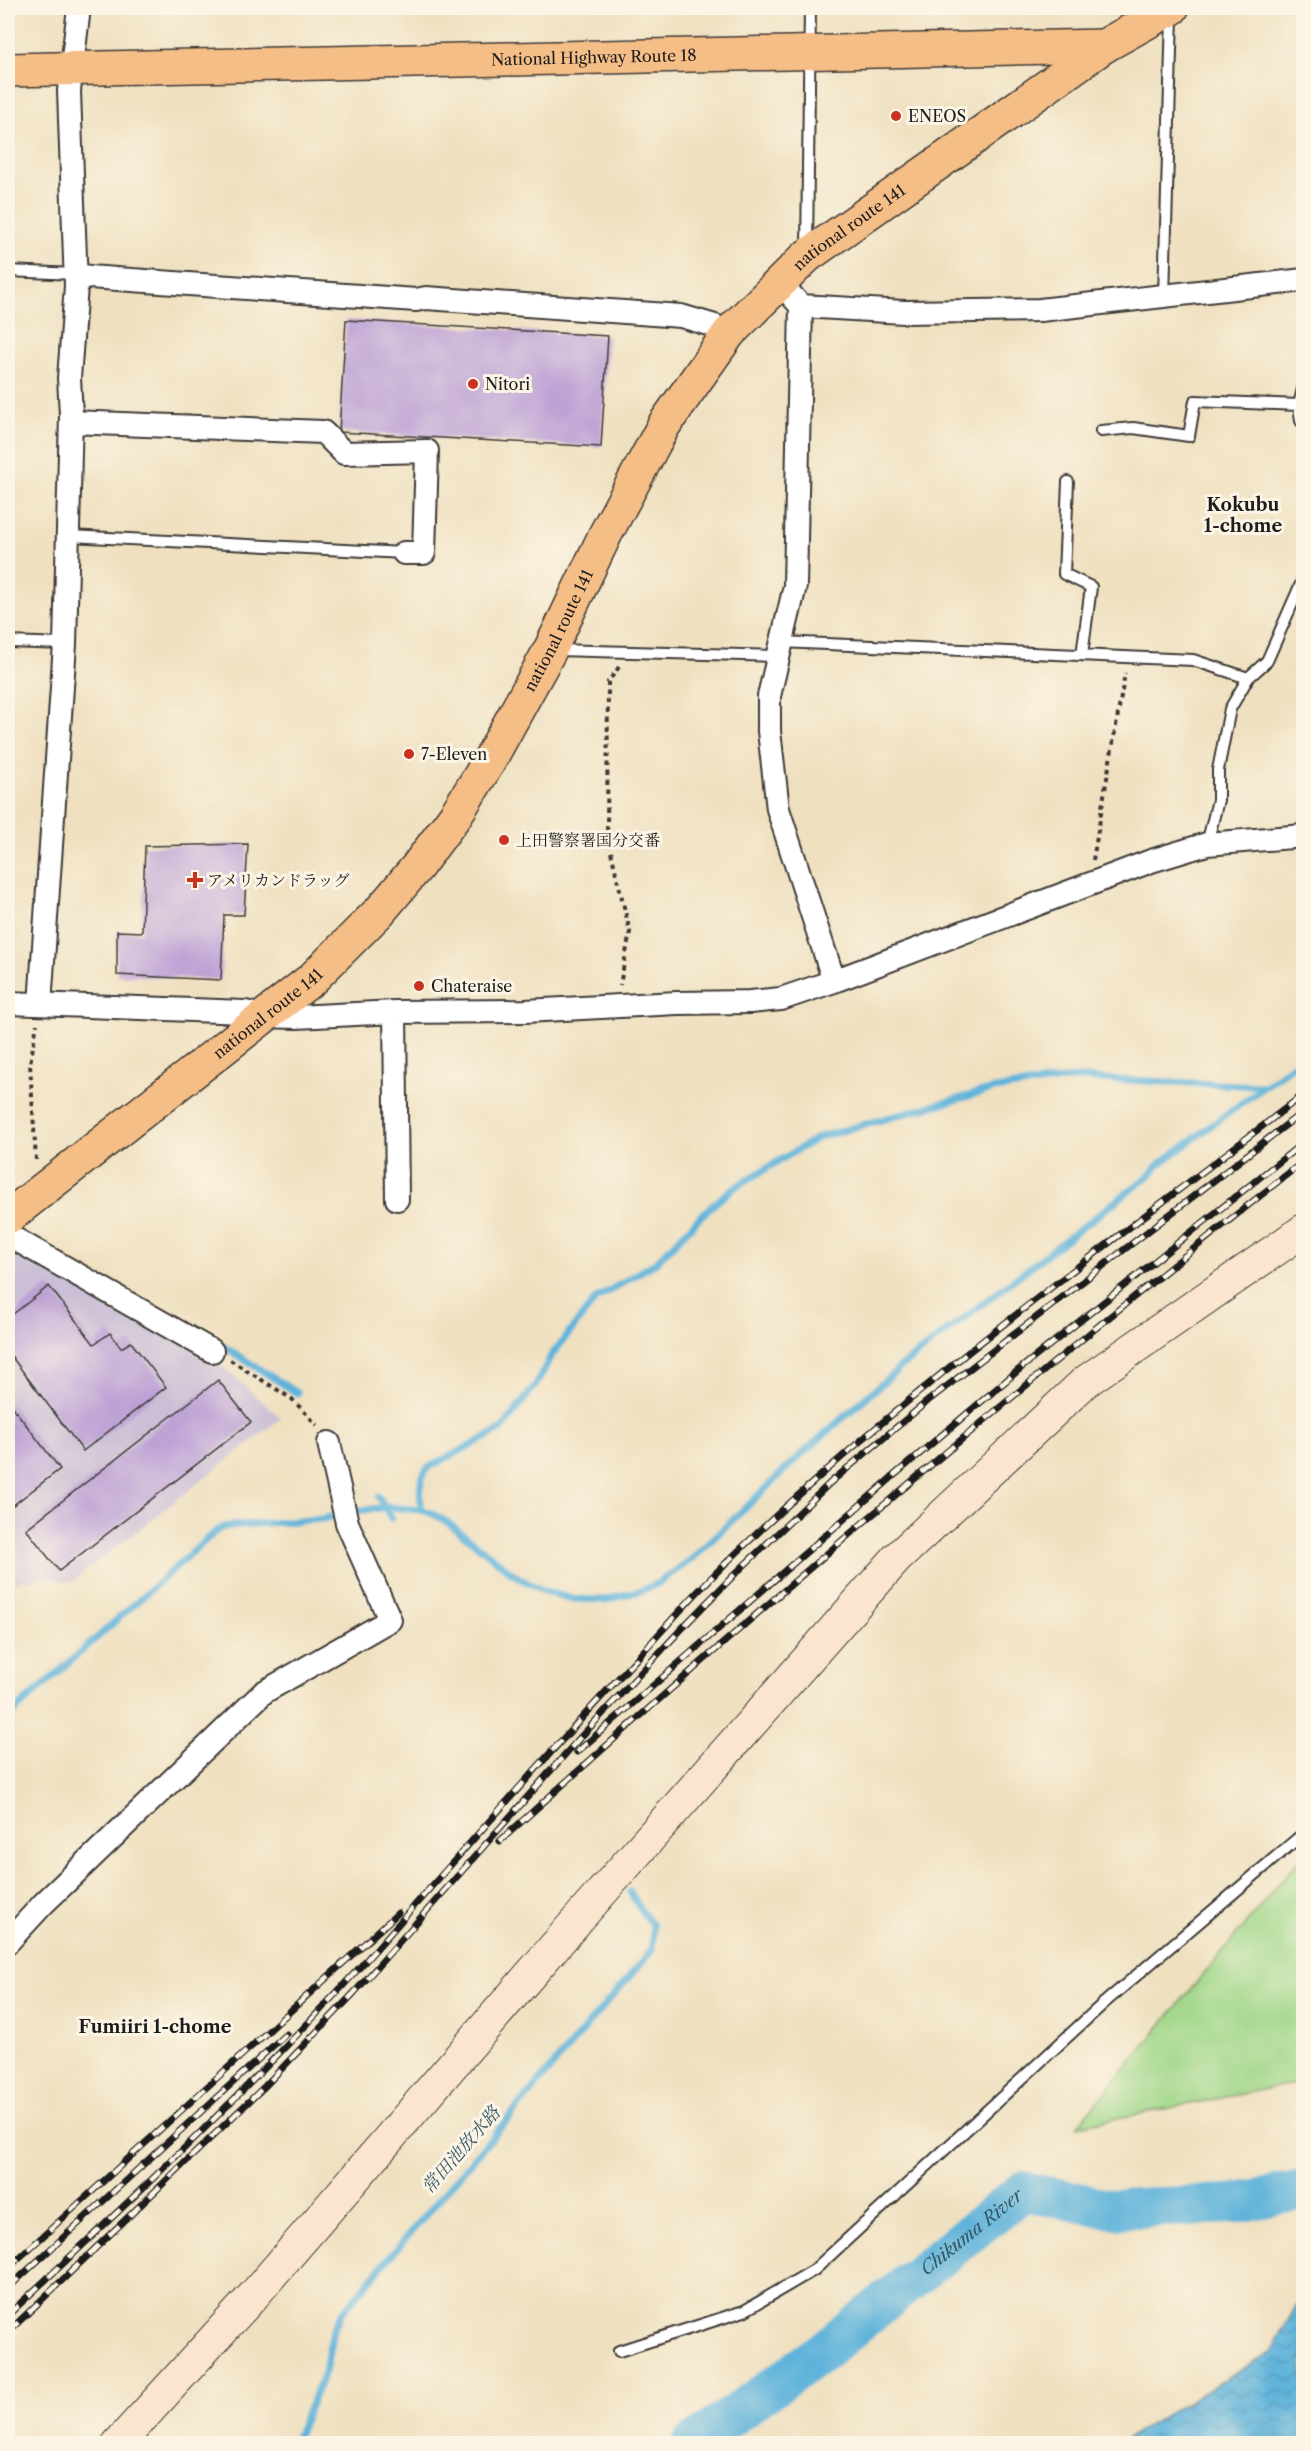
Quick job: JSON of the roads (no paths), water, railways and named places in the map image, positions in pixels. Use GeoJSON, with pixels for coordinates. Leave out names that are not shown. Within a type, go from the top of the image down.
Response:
{"type":"FeatureCollection","features":[{"type":"Feature","properties":{"kind":"highway","name":"National Highway Route 18"},"geometry":{"type":"LineString","coordinates":[[8,70],[1104,46],[1172,8]]}},
{"type":"Feature","properties":{"kind":"highway","name":"national route 141"},"geometry":{"type":"LineString","coordinates":[[8,1217],[312,979],[380,912],[417,867],[455,816],[488,763],[550,650],[649,450],[680,401],[729,333],[790,295],[807,256],[1104,46]]}},
{"type":"Feature","properties":{"kind":"street"},"geometry":{"type":"LineString","coordinates":[[40,1004],[65,644],[71,422],[69,378],[76,301],[69,91],[79,8]]}},
{"type":"Feature","properties":{"kind":"street"},"geometry":{"type":"LineString","coordinates":[[75,274],[89,278],[681,316],[715,326],[729,333]]}},
{"type":"Feature","properties":{"kind":"street"},"geometry":{"type":"LineString","coordinates":[[834,981],[778,809],[769,731],[770,696],[795,586],[790,295],[904,312],[1040,310],[1304,280]]}},
{"type":"Feature","properties":{"kind":"street"},"geometry":{"type":"LineString","coordinates":[[71,422],[323,432],[344,453],[427,451],[424,553],[404,553]]}},
{"type":"Feature","properties":{"kind":"street"},"geometry":{"type":"LineString","coordinates":[[8,1003],[245,1012],[263,1016],[525,1011],[780,999],[1206,844],[1304,836]]}},
{"type":"Feature","properties":{"kind":"street"},"geometry":{"type":"LineString","coordinates":[[395,1012],[397,1199]]}},
{"type":"Feature","properties":{"kind":"street"},"geometry":{"type":"LineString","coordinates":[[118,2444],[254,2295],[580,1917],[897,1558],[1085,1382],[1304,1230]]}},
{"type":"Feature","properties":{"kind":"street"},"geometry":{"type":"LineString","coordinates":[[8,1234],[221,1355]]}},
{"type":"Feature","properties":{"kind":"street"},"geometry":{"type":"LineString","coordinates":[[8,1942],[44,1903],[264,1692],[390,1620],[344,1514],[323,1434]]}},
{"type":"Feature","properties":{"kind":"lane"},"geometry":{"type":"LineString","coordinates":[[807,256],[810,8]]}},
{"type":"Feature","properties":{"kind":"lane"},"geometry":{"type":"LineString","coordinates":[[1164,297],[1172,8]]}},
{"type":"Feature","properties":{"kind":"lane"},"geometry":{"type":"LineString","coordinates":[[8,271],[75,274]]}},
{"type":"Feature","properties":{"kind":"lane"},"geometry":{"type":"LineString","coordinates":[[1301,421],[1299,405],[1304,385]]}},
{"type":"Feature","properties":{"kind":"lane"},"geometry":{"type":"LineString","coordinates":[[1101,431],[1133,428],[1189,435],[1196,401],[1299,405]]}},
{"type":"Feature","properties":{"kind":"lane"},"geometry":{"type":"LineString","coordinates":[[1068,482],[1064,574],[1091,587],[1082,655]]}},
{"type":"Feature","properties":{"kind":"lane"},"geometry":{"type":"LineString","coordinates":[[69,536],[404,553]]}},
{"type":"Feature","properties":{"kind":"lane"},"geometry":{"type":"LineString","coordinates":[[1206,844],[1218,800],[1218,770],[1230,709],[1248,678],[1267,661],[1304,577]]}},
{"type":"Feature","properties":{"kind":"lane"},"geometry":{"type":"LineString","coordinates":[[8,642],[65,644]]}},
{"type":"Feature","properties":{"kind":"lane"},"geometry":{"type":"LineString","coordinates":[[550,650],[631,652],[779,649],[1082,655],[1193,660],[1248,678]]}},
{"type":"Feature","properties":{"kind":"lane"},"geometry":{"type":"LineString","coordinates":[[619,2351],[744,2311],[814,2270],[1104,2003],[1304,1833]]}},
{"type":"Feature","properties":{"kind":"water"},"geometry":{"type":"Polygon","coordinates":[[[1303,2293],[1303,2443],[1119,2443],[1271,2352],[1303,2293]]]}},
{"type":"Feature","properties":{"kind":"waterway"},"geometry":{"type":"LineString","coordinates":[[8,1717],[214,1533],[229,1526],[322,1519],[355,1511],[388,1507],[421,1510],[447,1522],[519,1578],[546,1592],[574,1599],[605,1600],[657,1584],[692,1559],[794,1461],[903,1365],[1150,1175],[1157,1166],[1304,1057]]}},
{"type":"Feature","properties":{"kind":"waterway"},"geometry":{"type":"LineString","coordinates":[[421,1510],[421,1487],[425,1471],[502,1429],[537,1383],[551,1356],[596,1299],[655,1263],[706,1211],[732,1189],[819,1137],[994,1089],[1077,1078],[1264,1086]]}},
{"type":"Feature","properties":{"kind":"waterway","name":"常田池放水路"},"geometry":{"type":"LineString","coordinates":[[215,1341],[297,1393]]}},
{"type":"Feature","properties":{"kind":"waterway","name":"常田池放水路"},"geometry":{"type":"LineString","coordinates":[[379,1497],[391,1518]]}},
{"type":"Feature","properties":{"kind":"waterway","name":"常田池放水路"},"geometry":{"type":"LineString","coordinates":[[293,2444],[325,2372],[333,2330],[342,2313],[652,1950],[653,1924],[642,1912],[630,1892]]}},
{"type":"Feature","properties":{"kind":"waterway","name":"Chikuma River"},"geometry":{"type":"LineString","coordinates":[[692,2444],[821,2353],[1023,2191],[1112,2209],[1232,2204],[1304,2190]]}},
{"type":"Feature","properties":{"kind":"railway"},"geometry":{"type":"LineString","coordinates":[[8,2315],[150,2181],[289,2044],[573,1727],[726,1563],[794,1499],[935,1379],[1304,1094]]}},
{"type":"Feature","properties":{"kind":"railway"},"geometry":{"type":"LineString","coordinates":[[8,2332],[265,2086],[354,1993],[577,1741],[688,1622],[831,1482],[929,1400],[1304,1111]]}},
{"type":"Feature","properties":{"kind":"railway"},"geometry":{"type":"LineString","coordinates":[[577,1752],[1021,1368],[1304,1142]]}},
{"type":"Feature","properties":{"kind":"railway"},"geometry":{"type":"LineString","coordinates":[[500,1841],[896,1494],[1304,1161]]}},
{"type":"Feature","properties":{"kind":"railway"},"geometry":{"type":"LineString","coordinates":[[8,2268],[398,1913]]}},
{"type":"Feature","properties":{"kind":"railway"},"geometry":{"type":"LineString","coordinates":[[8,2288],[286,2034]]}},
{"type":"Feature","properties":{"kind":"place","name":"ENEOS"},"geometry":{"type":"Point","coordinates":[896,116]}},
{"type":"Feature","properties":{"kind":"place","name":"Nitori"},"geometry":{"type":"Point","coordinates":[473,384]}},
{"type":"Feature","properties":{"kind":"place","name":"7-Eleven"},"geometry":{"type":"Point","coordinates":[409,754]}},
{"type":"Feature","properties":{"kind":"place","name":"上田警察署国分交番"},"geometry":{"type":"Point","coordinates":[504,840]}},
{"type":"Feature","properties":{"kind":"place","name":"アメリカンドラッグ"},"geometry":{"type":"Point","coordinates":[195,880]}},
{"type":"Feature","properties":{"kind":"place","name":"Chateraise"},"geometry":{"type":"Point","coordinates":[419,986]}},
{"type":"Feature","properties":{"kind":"district","name":"Kokubu 1-chome"},"geometry":{"type":"Point","coordinates":[1243,515]}},
{"type":"Feature","properties":{"kind":"district","name":"Fumiiri 1-chome"},"geometry":{"type":"Point","coordinates":[155,2027]}}]}
